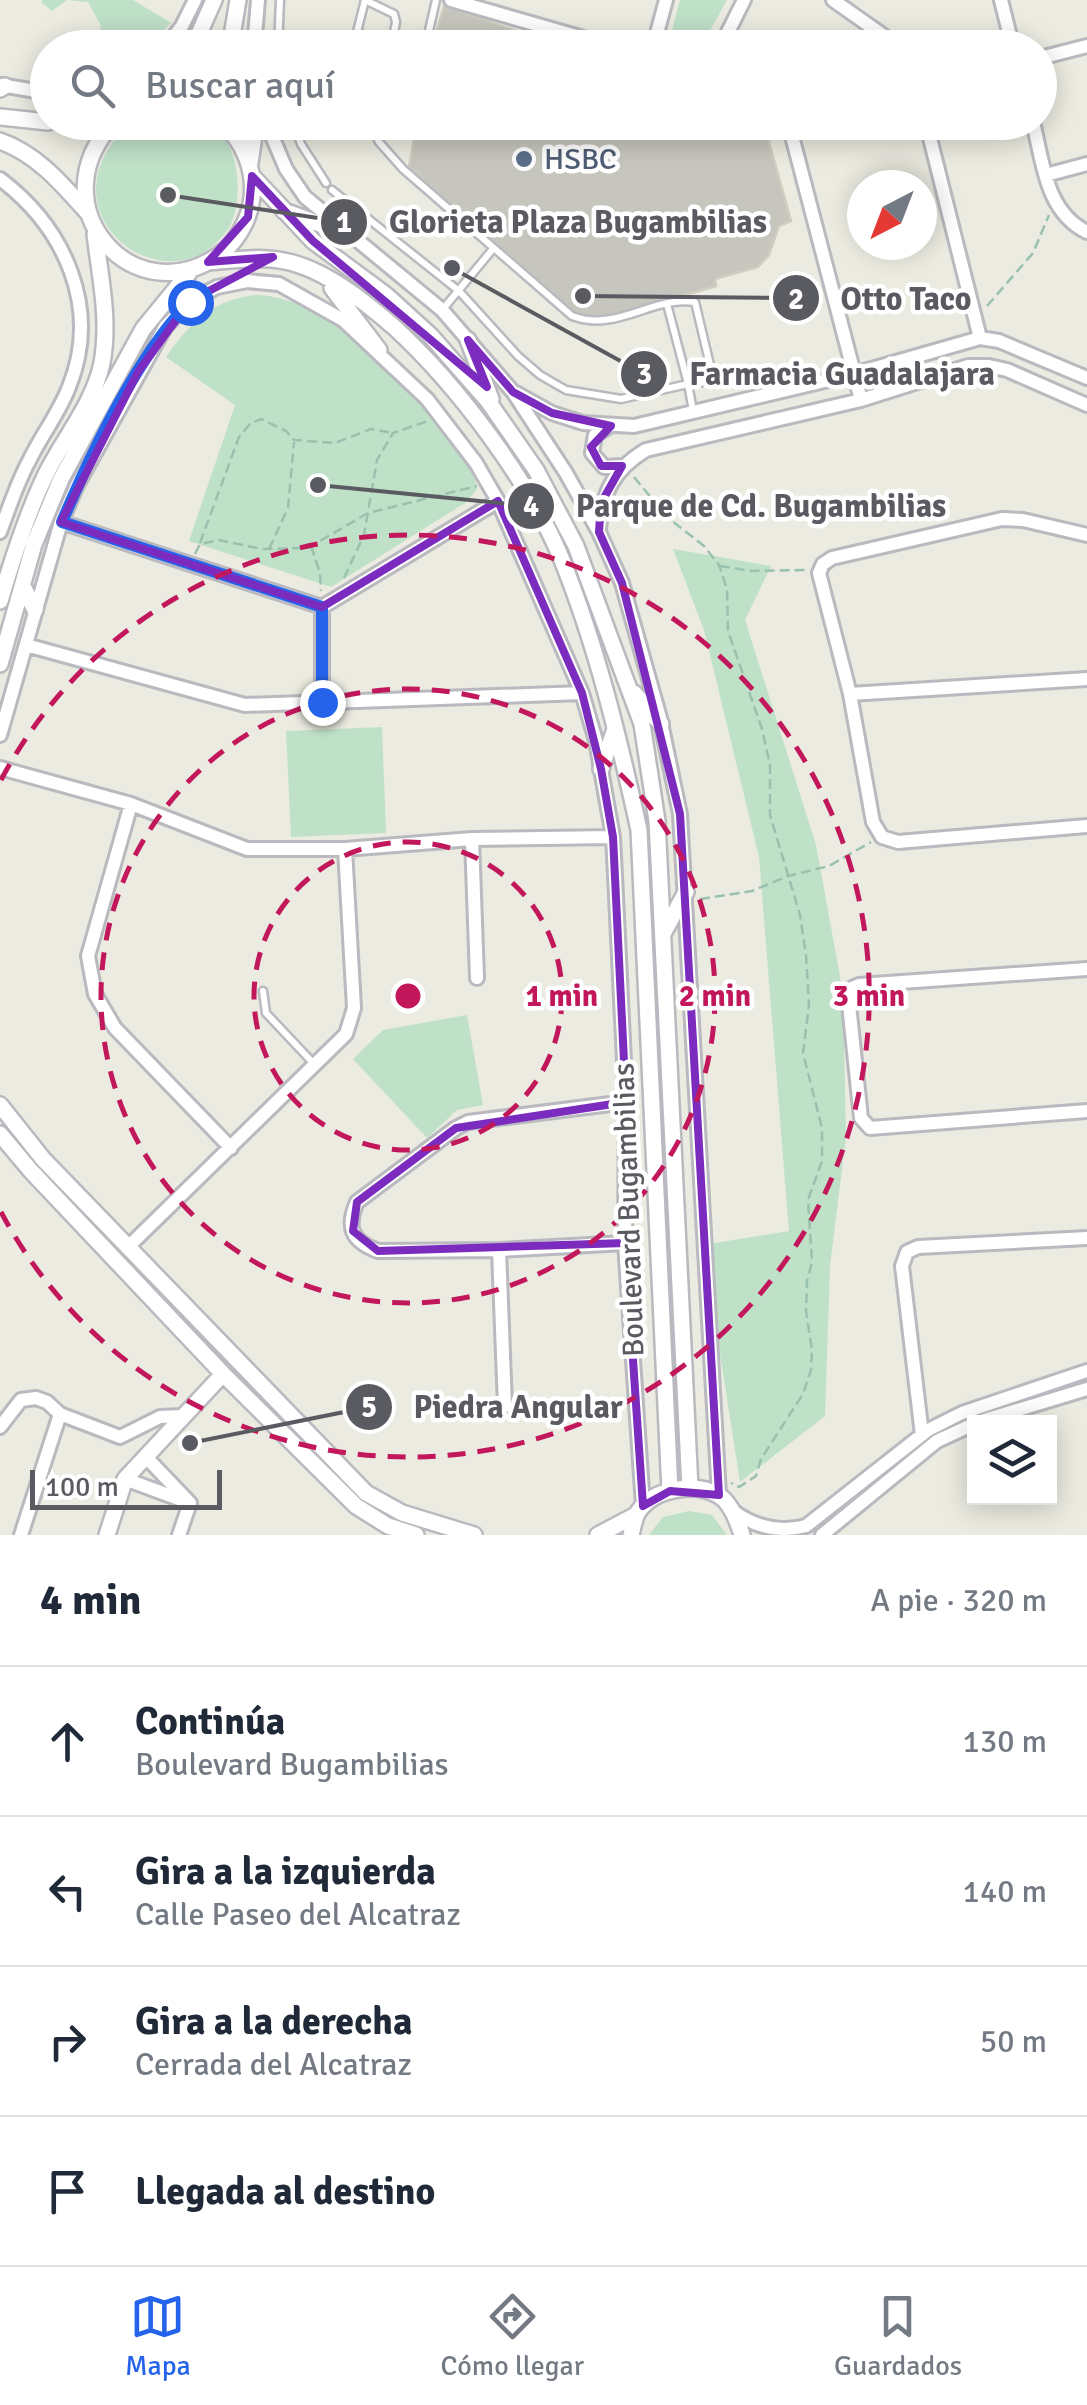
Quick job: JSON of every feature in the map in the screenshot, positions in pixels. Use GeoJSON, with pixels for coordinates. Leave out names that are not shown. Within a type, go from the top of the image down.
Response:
{"type":"FeatureCollection","features":[{"type":"Feature","properties":{"kind":"street"},"geometry":{"type":"LineString","coordinates":[[179,30],[195,0]]}},
{"type":"Feature","properties":{"kind":"street"},"geometry":{"type":"LineString","coordinates":[[201,30],[214,0]]}},
{"type":"Feature","properties":{"kind":"street"},"geometry":{"type":"LineString","coordinates":[[233,30],[238,0]]}},
{"type":"Feature","properties":{"kind":"street"},"geometry":{"type":"LineString","coordinates":[[256,30],[258,0]]}},
{"type":"Feature","properties":{"kind":"street"},"geometry":{"type":"LineString","coordinates":[[450,0],[555,30]]}},
{"type":"Feature","properties":{"kind":"street"},"geometry":{"type":"LineString","coordinates":[[658,30],[666,0]]}},
{"type":"Feature","properties":{"kind":"street"},"geometry":{"type":"LineString","coordinates":[[729,30],[744,0]]}},
{"type":"Feature","properties":{"kind":"street"},"geometry":{"type":"LineString","coordinates":[[833,0],[876,30]]}},
{"type":"Feature","properties":{"kind":"street"},"geometry":{"type":"LineString","coordinates":[[1001,0],[1009,30]]}},
{"type":"Feature","properties":{"kind":"street"},"geometry":{"type":"LineString","coordinates":[[1057,54],[1087,46]]}},
{"type":"Feature","properties":{"kind":"street"},"geometry":{"type":"LineString","coordinates":[[2,87],[30,91]]}},
{"type":"Feature","properties":{"kind":"street"},"geometry":{"type":"LineString","coordinates":[[0,117],[30,120]]}},
{"type":"Feature","properties":{"kind":"street"},"geometry":{"type":"LineString","coordinates":[[98,140],[84,174],[88,213],[95,230],[106,245],[136,266],[154,271],[192,269],[225,250],[238,235],[248,217],[254,140]]}},
{"type":"Feature","properties":{"kind":"street","name":"Boulevard Bugambilias"},"geometry":{"type":"LineString","coordinates":[[237,140],[251,171],[282,210],[313,241],[386,295],[431,336],[498,416],[536,470],[576,546],[642,724],[657,821],[664,932],[690,1488]]}},
{"type":"Feature","properties":{"kind":"street"},"geometry":{"type":"LineString","coordinates":[[274,140],[304,197],[442,310],[513,392],[599,532],[622,583],[661,724],[680,814],[719,1495]]}},
{"type":"Feature","properties":{"kind":"street"},"geometry":{"type":"LineString","coordinates":[[793,140],[861,400]]}},
{"type":"Feature","properties":{"kind":"street"},"geometry":{"type":"LineString","coordinates":[[930,140],[980,338]]}},
{"type":"Feature","properties":{"kind":"street"},"geometry":{"type":"LineString","coordinates":[[1037,140],[1057,207],[1087,232]]}},
{"type":"Feature","properties":{"kind":"street"},"geometry":{"type":"LineString","coordinates":[[1,144],[20,148],[56,178],[88,213]]}},
{"type":"Feature","properties":{"kind":"street"},"geometry":{"type":"LineString","coordinates":[[1046,175],[1087,164]]}},
{"type":"Feature","properties":{"kind":"street"},"geometry":{"type":"LineString","coordinates":[[0,179],[39,214],[57,239],[72,269],[83,327],[70,386],[28,463],[0,532]]}},
{"type":"Feature","properties":{"kind":"street"},"geometry":{"type":"LineString","coordinates":[[282,210],[350,236]]}},
{"type":"Feature","properties":{"kind":"street"},"geometry":{"type":"LineString","coordinates":[[0,602],[18,539],[101,368],[106,307],[95,230]]}},
{"type":"Feature","properties":{"kind":"street","name":"Boulevard Bugambilias"},"geometry":{"type":"LineString","coordinates":[[208,262],[257,258],[287,261],[324,276],[376,311],[418,350],[474,414],[520,484],[561,558],[616,725],[639,830],[670,1491]]}},
{"type":"Feature","properties":{"kind":"street"},"geometry":{"type":"LineString","coordinates":[[0,664],[34,544],[62,479],[142,329],[192,269]]}},
{"type":"Feature","properties":{"kind":"street"},"geometry":{"type":"LineString","coordinates":[[324,276],[379,350]]}},
{"type":"Feature","properties":{"kind":"street","name":"Boulevard Bugambilias"},"geometry":{"type":"LineString","coordinates":[[0,735],[62,522],[77,485],[165,327],[190,302],[217,287],[247,280],[278,284],[343,320],[379,350],[440,417],[498,500],[582,693],[601,768],[612,836],[626,1102],[625,1244],[640,1510]]}},
{"type":"Feature","properties":{"kind":"street"},"geometry":{"type":"LineString","coordinates":[[513,392],[552,413],[583,423],[634,426],[854,374],[980,338],[1000,340],[1087,378]]}},
{"type":"Feature","properties":{"kind":"street"},"geometry":{"type":"LineString","coordinates":[[468,340],[498,416]]}},
{"type":"Feature","properties":{"kind":"street"},"geometry":{"type":"LineString","coordinates":[[599,532],[602,503],[622,466],[646,450],[861,400],[968,366],[989,366],[1087,405]]}},
{"type":"Feature","properties":{"kind":"street"},"geometry":{"type":"LineString","coordinates":[[611,426],[595,436],[592,454],[604,467],[622,466]]}},
{"type":"Feature","properties":{"kind":"street"},"geometry":{"type":"LineString","coordinates":[[62,522],[322,607],[498,500]]}},
{"type":"Feature","properties":{"kind":"street"},"geometry":{"type":"LineString","coordinates":[[1087,535],[1023,520],[1002,520],[832,558],[820,569],[819,578],[850,694],[873,822],[882,837],[898,842],[1087,826]]}},
{"type":"Feature","properties":{"kind":"street"},"geometry":{"type":"LineString","coordinates":[[23,586],[35,610]]}},
{"type":"Feature","properties":{"kind":"street"},"geometry":{"type":"LineString","coordinates":[[322,607],[322,702]]}},
{"type":"Feature","properties":{"kind":"street"},"geometry":{"type":"LineString","coordinates":[[26,645],[245,705],[582,693]]}},
{"type":"Feature","properties":{"kind":"street"},"geometry":{"type":"LineString","coordinates":[[850,694],[1087,678]]}},
{"type":"Feature","properties":{"kind":"street"},"geometry":{"type":"LineString","coordinates":[[628,685],[661,724]]}},
{"type":"Feature","properties":{"kind":"street"},"geometry":{"type":"LineString","coordinates":[[601,768],[616,725]]}},
{"type":"Feature","properties":{"kind":"street"},"geometry":{"type":"LineString","coordinates":[[0,768],[131,804],[247,849],[345,849],[612,836]]}},
{"type":"Feature","properties":{"kind":"street"},"geometry":{"type":"LineString","coordinates":[[131,804],[88,956],[94,994],[115,1028],[231,1148]]}},
{"type":"Feature","properties":{"kind":"street"},"geometry":{"type":"LineString","coordinates":[[472,840],[477,978]]}},
{"type":"Feature","properties":{"kind":"street"},"geometry":{"type":"LineString","coordinates":[[128,1248],[316,1066],[341,1040],[353,1018],[345,849]]}},
{"type":"Feature","properties":{"kind":"street"},"geometry":{"type":"LineString","coordinates":[[664,932],[686,896]]}},
{"type":"Feature","properties":{"kind":"street"},"geometry":{"type":"LineString","coordinates":[[1087,969],[860,985],[848,995],[861,1118],[870,1128],[1087,1111]]}},
{"type":"Feature","properties":{"kind":"street"},"geometry":{"type":"LineString","coordinates":[[625,1244],[378,1251],[356,1237],[350,1219],[358,1202],[456,1128],[481,1120],[626,1102]]}},
{"type":"Feature","properties":{"kind":"street"},"geometry":{"type":"LineString","coordinates":[[0,1105],[43,1159],[366,1493],[402,1513],[474,1535]]}},
{"type":"Feature","properties":{"kind":"street"},"geometry":{"type":"LineString","coordinates":[[0,1134],[223,1374],[356,1506],[388,1526],[416,1535]]}},
{"type":"Feature","properties":{"kind":"street"},"geometry":{"type":"LineString","coordinates":[[31,1171],[43,1159]]}},
{"type":"Feature","properties":{"kind":"street"},"geometry":{"type":"LineString","coordinates":[[922,1435],[902,1266],[907,1252],[918,1246],[1087,1238]]}},
{"type":"Feature","properties":{"kind":"street"},"geometry":{"type":"LineString","coordinates":[[499,1250],[505,1406]]}},
{"type":"Feature","properties":{"kind":"street"},"geometry":{"type":"LineString","coordinates":[[598,1535],[640,1510],[654,1496],[690,1488],[719,1495],[747,1521],[782,1532],[806,1526],[922,1435],[962,1412],[1087,1371]]}},
{"type":"Feature","properties":{"kind":"street"},"geometry":{"type":"LineString","coordinates":[[107,1535],[125,1479],[223,1374]]}},
{"type":"Feature","properties":{"kind":"street"},"geometry":{"type":"LineString","coordinates":[[1002,1415],[1087,1389]]}},
{"type":"Feature","properties":{"kind":"street"},"geometry":{"type":"LineString","coordinates":[[0,1427],[25,1398],[41,1399],[60,1414],[120,1437],[160,1417],[182,1416]]}},
{"type":"Feature","properties":{"kind":"street"},"geometry":{"type":"LineString","coordinates":[[21,1535],[60,1414]]}},
{"type":"Feature","properties":{"kind":"street"},"geometry":{"type":"LineString","coordinates":[[822,1535],[936,1442],[967,1427]]}},
{"type":"Feature","properties":{"kind":"street"},"geometry":{"type":"LineString","coordinates":[[145,1456],[190,1502]]}},
{"type":"Feature","properties":{"kind":"street"},"geometry":{"type":"LineString","coordinates":[[125,1479],[190,1502]]}},
{"type":"Feature","properties":{"kind":"street"},"geometry":{"type":"LineString","coordinates":[[179,1535],[190,1502]]}},
{"type":"Feature","properties":{"kind":"street"},"geometry":{"type":"LineString","coordinates":[[631,1535],[640,1510]]}},
{"type":"Feature","properties":{"kind":"street"},"geometry":{"type":"LineString","coordinates":[[733,1511],[742,1535]]}},
{"type":"Feature","properties":{"kind":"lane"},"geometry":{"type":"LineString","coordinates":[[279,30],[280,0]]}},
{"type":"Feature","properties":{"kind":"lane"},"geometry":{"type":"LineString","coordinates":[[358,30],[365,0],[394,14],[394,30]]}},
{"type":"Feature","properties":{"kind":"lane"},"geometry":{"type":"LineString","coordinates":[[429,30],[436,0]]}},
{"type":"Feature","properties":{"kind":"lane"},"geometry":{"type":"LineString","coordinates":[[300,140],[329,186],[458,291],[540,375],[566,390],[620,398],[702,382],[709,371],[697,305],[690,300],[667,304],[614,320],[578,318],[560,308],[492,250],[403,169],[377,140]]}},
{"type":"Feature","properties":{"kind":"lane"},"geometry":{"type":"LineString","coordinates":[[442,310],[492,250]]}},
{"type":"Feature","properties":{"kind":"lane"},"geometry":{"type":"LineString","coordinates":[[667,304],[694,412]]}},
{"type":"Feature","properties":{"kind":"lane"},"geometry":{"type":"LineString","coordinates":[[263,992],[266,1013],[316,1066]]}},
{"type":"Feature","properties":{"kind":"path"},"geometry":{"type":"LineString","coordinates":[[973,310],[992,304],[1024,267],[1045,219],[1057,207]]}},
{"type":"Feature","properties":{"kind":"path"},"geometry":{"type":"LineString","coordinates":[[190,564],[239,437],[250,424],[262,419],[286,431],[294,440],[335,444],[371,429],[393,433],[440,417]]}},
{"type":"Feature","properties":{"kind":"path"},"geometry":{"type":"LineString","coordinates":[[322,607],[346,576],[364,535],[377,460],[393,433]]}},
{"type":"Feature","properties":{"kind":"path"},"geometry":{"type":"LineString","coordinates":[[269,549],[288,508],[294,440]]}},
{"type":"Feature","properties":{"kind":"path"},"geometry":{"type":"LineString","coordinates":[[622,466],[667,516],[704,546],[727,589],[728,631],[762,730],[770,765],[770,815],[800,915],[806,956],[808,1005],[803,1052],[822,1128],[822,1161],[808,1200],[812,1262],[806,1310],[811,1370],[804,1394],[760,1459],[756,1476],[739,1487],[718,1477]]}},
{"type":"Feature","properties":{"kind":"path"},"geometry":{"type":"LineString","coordinates":[[200,544],[219,540],[269,549],[311,546],[368,513],[488,484]]}},
{"type":"Feature","properties":{"kind":"path"},"geometry":{"type":"LineString","coordinates":[[311,546],[320,573],[322,607]]}},
{"type":"Feature","properties":{"kind":"path"},"geometry":{"type":"LineString","coordinates":[[718,566],[751,571],[820,569]]}},
{"type":"Feature","properties":{"kind":"path"},"geometry":{"type":"LineString","coordinates":[[686,896],[752,890],[828,866],[882,837]]}},
{"type":"Feature","properties":{"kind":"highlighted area"},"geometry":{"type":"Polygon","coordinates":[[[252,176],[313,241],[487,387],[468,340],[513,392],[552,413],[611,426],[591,447],[601,466],[622,466],[601,503],[599,532],[622,583],[680,814],[719,1495],[670,1491],[643,1506],[625,1243],[378,1251],[353,1231],[357,1202],[456,1128],[626,1102],[613,837],[582,693],[498,501],[322,607],[61,522],[138,372],[190,301],[273,257],[208,262],[248,217],[252,176]]]}},
{"type":"Feature","properties":{"kind":"green space"},"geometry":{"type":"Polygon","coordinates":[[[42,0],[67,0],[52,11],[42,0]]]}},
{"type":"Feature","properties":{"kind":"green space"},"geometry":{"type":"Polygon","coordinates":[[[67,0],[133,0],[171,23],[164,30],[101,30],[88,2],[67,0]]]}},
{"type":"Feature","properties":{"kind":"green space"},"geometry":{"type":"Polygon","coordinates":[[[680,0],[727,0],[710,30],[672,30],[680,0]]]}},
{"type":"Feature","properties":{"kind":"green space"},"geometry":{"type":"Polygon","coordinates":[[[115,140],[226,140],[238,186],[234,217],[228,229],[206,251],[180,261],[153,259],[129,248],[110,230],[98,206],[97,178],[115,140]]]}},
{"type":"Feature","properties":{"kind":"green space"},"geometry":{"type":"Polygon","coordinates":[[[255,295],[301,306],[357,341],[442,429],[460,452],[477,490],[465,503],[331,587],[189,541],[235,405],[166,357],[203,315],[226,302],[255,295]]]}},
{"type":"Feature","properties":{"kind":"green space"},"geometry":{"type":"Polygon","coordinates":[[[673,549],[771,566],[745,620],[816,845],[843,993],[846,1136],[830,1266],[825,1416],[740,1482],[703,1245],[789,1231],[759,857],[704,630],[673,549]]]}},
{"type":"Feature","properties":{"kind":"green space"},"geometry":{"type":"Polygon","coordinates":[[[382,727],[386,833],[291,837],[286,731],[382,727]]]}},
{"type":"Feature","properties":{"kind":"green space"},"geometry":{"type":"Polygon","coordinates":[[[467,1015],[483,1105],[457,1110],[427,1138],[353,1059],[383,1030],[467,1015]]]}},
{"type":"Feature","properties":{"kind":"green space"},"geometry":{"type":"Polygon","coordinates":[[[689,1511],[712,1515],[727,1535],[649,1535],[663,1517],[689,1511]]]}},
{"type":"Feature","properties":{"kind":"building"},"geometry":{"type":"Polygon","coordinates":[[[444,6],[514,30],[437,30],[444,6]]]}},
{"type":"Feature","properties":{"kind":"building"},"geometry":{"type":"Polygon","coordinates":[[[414,140],[768,140],[791,221],[779,226],[769,255],[758,267],[715,279],[716,286],[609,317],[580,315],[553,299],[409,167],[414,140]]]}},
{"type":"Feature","properties":{"kind":"place","name":"HSBC"},"geometry":{"type":"Point","coordinates":[524,159]}},
{"type":"Feature","properties":{"kind":"place","name":"Glorieta Plaza Bugambilias"},"geometry":{"type":"Point","coordinates":[168,195]}},
{"type":"Feature","properties":{"kind":"place","name":"Farmacia Guadalajara"},"geometry":{"type":"Point","coordinates":[452,268]}},
{"type":"Feature","properties":{"kind":"place","name":"Otto Taco"},"geometry":{"type":"Point","coordinates":[583,296]}},
{"type":"Feature","properties":{"kind":"place","name":"Parque de Cd. Bugambilias"},"geometry":{"type":"Point","coordinates":[318,485]}},
{"type":"Feature","properties":{"kind":"place","name":"Piedra Angular"},"geometry":{"type":"Point","coordinates":[190,1443]}},
{"type":"Feature","properties":{"kind":"route"},"geometry":{"type":"LineString","coordinates":[[190,302],[165,327],[138,372],[77,485],[62,522],[322,607],[322,702]]}}]}
